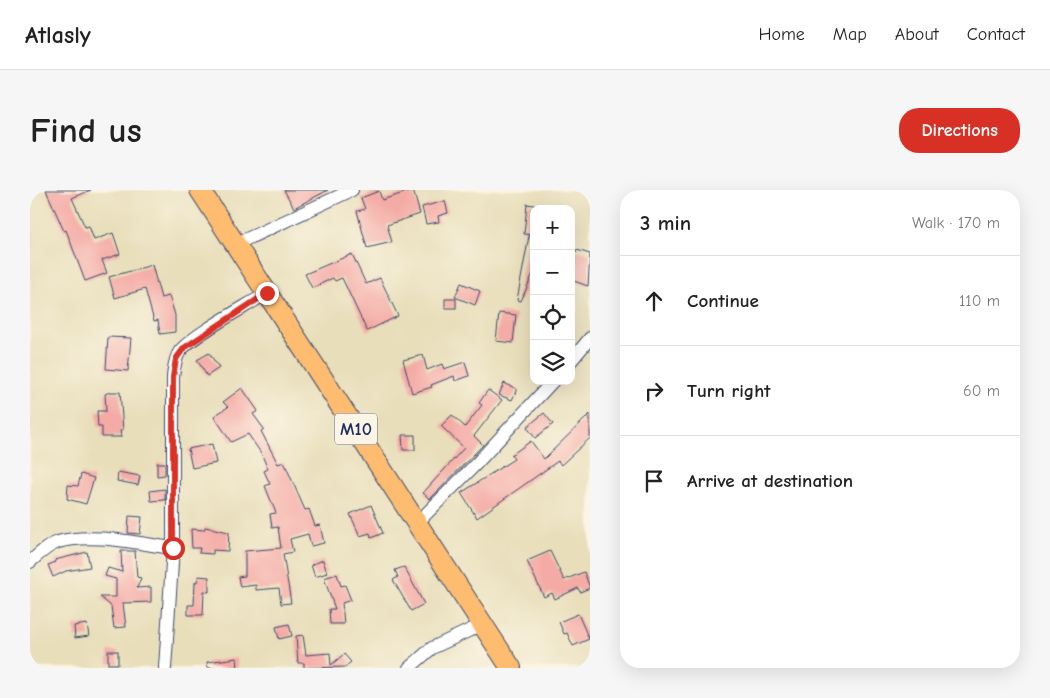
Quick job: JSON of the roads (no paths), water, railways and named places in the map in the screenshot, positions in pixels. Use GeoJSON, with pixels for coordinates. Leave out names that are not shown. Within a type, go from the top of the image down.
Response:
{"type":"FeatureCollection","features":[{"type":"Feature","properties":{"kind":"highway","name":"M10"},"geometry":{"type":"LineString","coordinates":[[200,190],[511,668]]}},
{"type":"Feature","properties":{"kind":"street"},"geometry":{"type":"LineString","coordinates":[[236,244],[352,190]]}},
{"type":"Feature","properties":{"kind":"street"},"geometry":{"type":"LineString","coordinates":[[165,668],[173,548],[173,377],[176,359],[191,341],[267,293]]}},
{"type":"Feature","properties":{"kind":"street"},"geometry":{"type":"LineString","coordinates":[[575,356],[590,338]]}},
{"type":"Feature","properties":{"kind":"street"},"geometry":{"type":"LineString","coordinates":[[417,523],[476,464],[549,385]]}},
{"type":"Feature","properties":{"kind":"street"},"geometry":{"type":"LineString","coordinates":[[30,562],[44,550],[58,542],[76,539],[102,539],[173,548]]}},
{"type":"Feature","properties":{"kind":"street"},"geometry":{"type":"LineString","coordinates":[[30,548],[44,550]]}},
{"type":"Feature","properties":{"kind":"street"},"geometry":{"type":"LineString","coordinates":[[410,668],[432,648],[483,624]]}}]}
